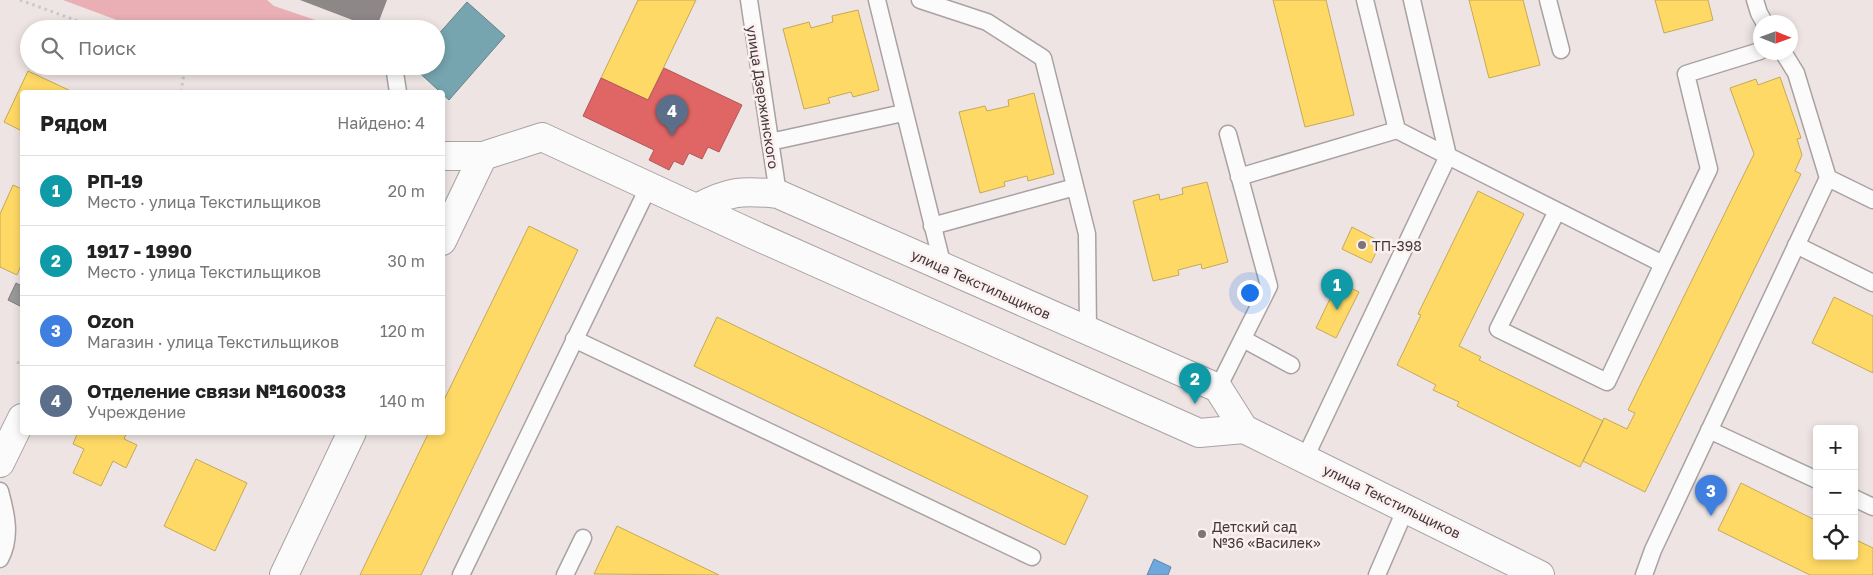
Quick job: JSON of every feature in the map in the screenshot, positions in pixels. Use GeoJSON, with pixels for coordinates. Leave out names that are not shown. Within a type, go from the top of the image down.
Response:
{"type":"FeatureCollection","features":[{"type":"Feature","properties":{"kind":"street"},"geometry":{"type":"LineString","coordinates":[[445,156],[483,156],[542,137],[1199,433],[1244,429],[1218,388]]}},
{"type":"Feature","properties":{"kind":"street"},"geometry":{"type":"LineString","coordinates":[[445,235],[483,156]]}},
{"type":"Feature","properties":{"kind":"street","name":"улица Текстильщиков"},"geometry":{"type":"LineString","coordinates":[[697,208],[721,195],[748,190],[778,194],[1218,388]]}},
{"type":"Feature","properties":{"kind":"street"},"geometry":{"type":"LineString","coordinates":[[0,463],[20,422]]}},
{"type":"Feature","properties":{"kind":"street","name":"улица Текстильщиков"},"geometry":{"type":"LineString","coordinates":[[1244,429],[1540,575]]}},
{"type":"Feature","properties":{"kind":"street"},"geometry":{"type":"LineString","coordinates":[[284,575],[351,435]]}},
{"type":"Feature","properties":{"kind":"lane","name":"улица Дзержинского"},"geometry":{"type":"LineString","coordinates":[[748,0],[778,194]]}},
{"type":"Feature","properties":{"kind":"lane"},"geometry":{"type":"LineString","coordinates":[[877,0],[942,267]]}},
{"type":"Feature","properties":{"kind":"lane"},"geometry":{"type":"LineString","coordinates":[[920,0],[987,22],[1043,58],[1087,234],[1088,331]]}},
{"type":"Feature","properties":{"kind":"lane"},"geometry":{"type":"LineString","coordinates":[[1365,0],[1397,130]]}},
{"type":"Feature","properties":{"kind":"lane"},"geometry":{"type":"LineString","coordinates":[[1305,458],[1448,156],[1412,0]]}},
{"type":"Feature","properties":{"kind":"lane"},"geometry":{"type":"LineString","coordinates":[[1548,0],[1561,50]]}},
{"type":"Feature","properties":{"kind":"lane"},"geometry":{"type":"LineString","coordinates":[[1755,0],[1759,15]]}},
{"type":"Feature","properties":{"kind":"lane"},"geometry":{"type":"LineString","coordinates":[[1557,211],[1498,329],[1607,382],[1709,169],[1686,74],[1753,53]]}},
{"type":"Feature","properties":{"kind":"lane"},"geometry":{"type":"LineString","coordinates":[[1644,575],[1652,550],[1828,178],[1796,73],[1788,60]]}},
{"type":"Feature","properties":{"kind":"lane"},"geometry":{"type":"LineString","coordinates":[[395,75],[398,90]]}},
{"type":"Feature","properties":{"kind":"lane"},"geometry":{"type":"LineString","coordinates":[[770,142],[903,113]]}},
{"type":"Feature","properties":{"kind":"lane"},"geometry":{"type":"LineString","coordinates":[[1239,177],[1397,130],[1663,264]]}},
{"type":"Feature","properties":{"kind":"lane"},"geometry":{"type":"LineString","coordinates":[[1218,388],[1269,286],[1228,134]]}},
{"type":"Feature","properties":{"kind":"lane"},"geometry":{"type":"LineString","coordinates":[[1828,178],[1873,200]]}},
{"type":"Feature","properties":{"kind":"lane"},"geometry":{"type":"LineString","coordinates":[[461,575],[649,186]]}},
{"type":"Feature","properties":{"kind":"lane"},"geometry":{"type":"LineString","coordinates":[[932,226],[1075,187]]}},
{"type":"Feature","properties":{"kind":"lane"},"geometry":{"type":"LineString","coordinates":[[1796,245],[1873,283]]}},
{"type":"Feature","properties":{"kind":"lane"},"geometry":{"type":"LineString","coordinates":[[574,339],[1032,557]]}},
{"type":"Feature","properties":{"kind":"lane"},"geometry":{"type":"LineString","coordinates":[[1243,339],[1291,365]]}},
{"type":"Feature","properties":{"kind":"lane"},"geometry":{"type":"LineString","coordinates":[[1709,430],[1813,478]]}},
{"type":"Feature","properties":{"kind":"lane"},"geometry":{"type":"LineString","coordinates":[[0,491],[7,523],[6,544],[0,559]]}},
{"type":"Feature","properties":{"kind":"lane"},"geometry":{"type":"LineString","coordinates":[[1858,500],[1873,506]]}},
{"type":"Feature","properties":{"kind":"lane"},"geometry":{"type":"LineString","coordinates":[[1377,575],[1406,508]]}},
{"type":"Feature","properties":{"kind":"lane"},"geometry":{"type":"LineString","coordinates":[[565,575],[583,538]]}},
{"type":"Feature","properties":{"kind":"path"},"geometry":{"type":"LineString","coordinates":[[20,0],[75,20]]}},
{"type":"Feature","properties":{"kind":"path"},"geometry":{"type":"LineString","coordinates":[[181,90],[184,75]]}},
{"type":"Feature","properties":{"kind":"shaded area"},"geometry":{"type":"Polygon","coordinates":[[[63,0],[267,0],[274,6],[315,20],[117,20],[63,0]]]}},
{"type":"Feature","properties":{"kind":"building: Жильё"},"geometry":{"type":"Polygon","coordinates":[[[638,0],[696,0],[648,100],[601,78],[638,0]]]}},
{"type":"Feature","properties":{"kind":"building: Жильё"},"geometry":{"type":"Polygon","coordinates":[[[1273,0],[1326,0],[1354,115],[1305,127],[1273,0]]]}},
{"type":"Feature","properties":{"kind":"building: Жильё"},"geometry":{"type":"Polygon","coordinates":[[[1469,0],[1523,0],[1540,65],[1489,78],[1469,0]]]}},
{"type":"Feature","properties":{"kind":"building: Жильё"},"geometry":{"type":"Polygon","coordinates":[[[1655,0],[1708,0],[1713,20],[1664,33],[1655,0]]]}},
{"type":"Feature","properties":{"kind":"building: Жильё"},"geometry":{"type":"Polygon","coordinates":[[[858,10],[879,90],[853,97],[851,92],[828,98],[830,103],[804,109],[783,29],[809,22],[811,28],[833,22],[832,16],[858,10]]]}},
{"type":"Feature","properties":{"kind":"building: Жильё"},"geometry":{"type":"Polygon","coordinates":[[[26,75],[37,75],[69,90],[20,90],[20,130],[4,122],[26,75]]]}},
{"type":"Feature","properties":{"kind":"building: Жильё"},"geometry":{"type":"Polygon","coordinates":[[[1780,77],[1801,138],[1797,139],[1802,155],[1795,171],[1801,174],[1645,492],[1583,461],[1604,418],[1627,429],[1635,413],[1628,410],[1754,154],[1730,88],[1756,79],[1758,85],[1780,77]]]}},
{"type":"Feature","properties":{"kind":"building: Жильё"},"geometry":{"type":"Polygon","coordinates":[[[1034,93],[1054,174],[1028,181],[1027,176],[1004,182],[1005,186],[980,193],[959,112],[985,106],[987,111],[1009,106],[1008,100],[1034,93]]]}},
{"type":"Feature","properties":{"kind":"building: Жильё"},"geometry":{"type":"Polygon","coordinates":[[[1207,182],[1228,262],[1202,269],[1201,264],[1178,270],[1179,275],[1153,281],[1133,201],[1159,194],[1160,200],[1183,194],[1182,188],[1207,182]]]}},
{"type":"Feature","properties":{"kind":"building: Жильё"},"geometry":{"type":"Polygon","coordinates":[[[13,185],[20,188],[20,268],[17,275],[0,267],[0,214],[13,185]]]}},
{"type":"Feature","properties":{"kind":"building: Жильё"},"geometry":{"type":"Polygon","coordinates":[[[1478,191],[1524,214],[1459,346],[1481,357],[1479,360],[1603,421],[1580,467],[1457,406],[1459,402],[1433,390],[1436,385],[1397,365],[1421,315],[1418,314],[1478,191]]]}},
{"type":"Feature","properties":{"kind":"building: Жильё"},"geometry":{"type":"Polygon","coordinates":[[[529,226],[578,250],[421,575],[360,575],[428,435],[445,435],[445,398],[529,226]]]}},
{"type":"Feature","properties":{"kind":"building: Жильё","name":"ТП-398"},"geometry":{"type":"Polygon","coordinates":[[[1352,227],[1381,242],[1371,263],[1342,249],[1352,227]]]}},
{"type":"Feature","properties":{"kind":"building: Жильё"},"geometry":{"type":"Polygon","coordinates":[[[1338,282],[1359,292],[1336,338],[1316,328],[1338,282]]]}},
{"type":"Feature","properties":{"kind":"building: Жильё"},"geometry":{"type":"Polygon","coordinates":[[[1834,297],[1873,316],[1873,373],[1812,343],[1834,297]]]}},
{"type":"Feature","properties":{"kind":"building: Жильё"},"geometry":{"type":"Polygon","coordinates":[[[717,317],[1088,496],[1065,545],[694,366],[717,317]]]}},
{"type":"Feature","properties":{"kind":"building: Жильё"},"geometry":{"type":"Polygon","coordinates":[[[77,435],[126,435],[124,439],[137,445],[126,468],[113,461],[101,486],[73,473],[84,449],[73,444],[77,435]]]}},
{"type":"Feature","properties":{"kind":"building: Жильё"},"geometry":{"type":"Polygon","coordinates":[[[196,459],[247,483],[215,551],[164,526],[196,459]]]}},
{"type":"Feature","properties":{"kind":"building: Жильё"},"geometry":{"type":"Polygon","coordinates":[[[1741,483],[1813,519],[1813,560],[1858,560],[1858,541],[1873,548],[1873,575],[1810,575],[1718,530],[1741,483]]]}},
{"type":"Feature","properties":{"kind":"building: Жильё"},"geometry":{"type":"Polygon","coordinates":[[[617,526],[719,575],[594,574],[617,526]]]}},
{"type":"Feature","properties":{"kind":"building: Торговля"},"geometry":{"type":"Polygon","coordinates":[[[664,68],[742,105],[719,152],[708,147],[702,159],[689,153],[683,165],[674,161],[669,170],[649,160],[654,150],[583,116],[601,78],[648,100],[664,68]]]}},
{"type":"Feature","properties":{"kind":"building: Школы"},"geometry":{"type":"Polygon","coordinates":[[[1154,559],[1171,567],[1168,575],[1147,575],[1154,559]]]}},
{"type":"Feature","properties":{"kind":"building: Учреждения"},"geometry":{"type":"Polygon","coordinates":[[[467,2],[505,36],[449,100],[445,96],[445,90],[438,90],[422,75],[445,75],[445,27],[467,2]]]}},
{"type":"Feature","properties":{"kind":"building: Промзона"},"geometry":{"type":"Polygon","coordinates":[[[16,283],[20,285],[20,306],[8,300],[16,283]]]}},
{"type":"Feature","properties":{"kind":"building: Прочее"},"geometry":{"type":"Polygon","coordinates":[[[300,0],[387,0],[379,20],[352,20],[300,0]]]}},
{"type":"Feature","properties":{"kind":"place","name":"Отделение связи №160033"},"geometry":{"type":"Point","coordinates":[672,136]}},
{"type":"Feature","properties":{"kind":"place","name":"ТП-398"},"geometry":{"type":"Point","coordinates":[1362,245]}},
{"type":"Feature","properties":{"kind":"place","name":"РП-19"},"geometry":{"type":"Point","coordinates":[1337,310]}},
{"type":"Feature","properties":{"kind":"place","name":"1917 - 1990"},"geometry":{"type":"Point","coordinates":[1195,404]}},
{"type":"Feature","properties":{"kind":"place","name":"Ozon"},"geometry":{"type":"Point","coordinates":[1711,516]}},
{"type":"Feature","properties":{"kind":"place","name":"Детский сад №36 «Василек»"},"geometry":{"type":"Point","coordinates":[1202,534]}}]}
